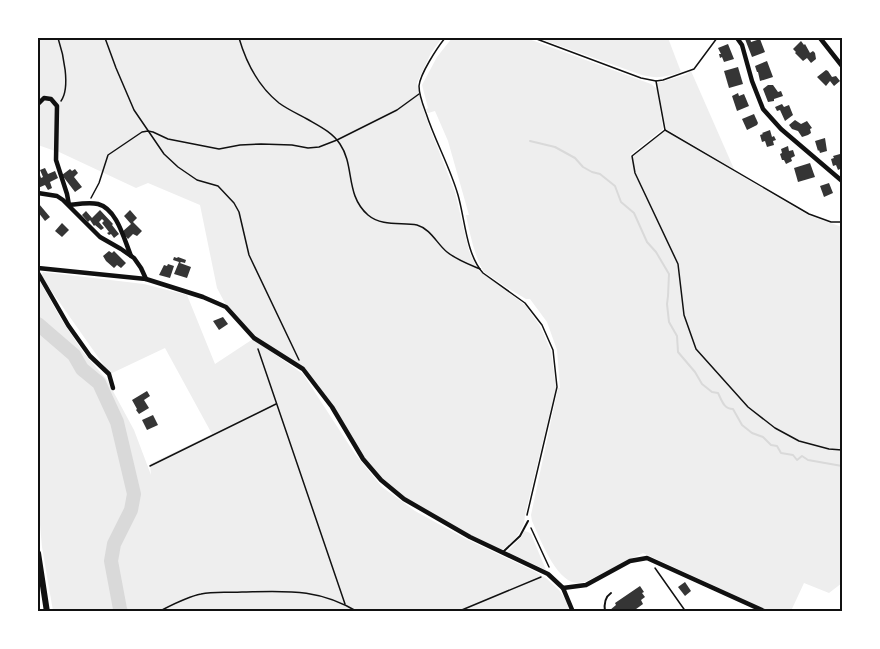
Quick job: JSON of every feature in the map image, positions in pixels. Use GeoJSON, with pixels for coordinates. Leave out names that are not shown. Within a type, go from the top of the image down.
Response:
{"type":"FeatureCollection","features":[{"type":"Feature","properties":{"kind":"main road"},"geometry":{"type":"LineString","coordinates":[[38,553],[48,612]]}},
{"type":"Feature","properties":{"kind":"street"},"geometry":{"type":"LineString","coordinates":[[737,38],[742,45],[763,109],[781,129],[843,181]]}},
{"type":"Feature","properties":{"kind":"street"},"geometry":{"type":"LineString","coordinates":[[820,38],[843,66]]}},
{"type":"Feature","properties":{"kind":"street"},"geometry":{"type":"LineString","coordinates":[[38,104],[44,98],[51,99],[57,106],[56,160],[69,205]]}},
{"type":"Feature","properties":{"kind":"street"},"geometry":{"type":"LineString","coordinates":[[38,193],[57,196],[100,237],[132,256]]}},
{"type":"Feature","properties":{"kind":"street"},"geometry":{"type":"LineString","coordinates":[[69,205],[97,204],[108,209],[114,216],[132,256],[146,279]]}},
{"type":"Feature","properties":{"kind":"street"},"geometry":{"type":"LineString","coordinates":[[38,268],[146,279],[203,297],[226,307],[254,338],[303,369],[332,407],[363,459],[381,480],[404,499],[470,537],[550,573],[563,588],[573,612]]}},
{"type":"Feature","properties":{"kind":"street"},"geometry":{"type":"LineString","coordinates":[[38,273],[68,325],[90,356],[109,374],[113,388]]}},
{"type":"Feature","properties":{"kind":"street"},"geometry":{"type":"LineString","coordinates":[[563,588],[586,585],[630,561],[647,558],[766,612]]}},
{"type":"Feature","properties":{"kind":"lane"},"geometry":{"type":"LineString","coordinates":[[502,553],[520,536],[528,521]]}},
{"type":"Feature","properties":{"kind":"lane"},"geometry":{"type":"LineString","coordinates":[[605,612],[604,607],[610,593]]}},
{"type":"Feature","properties":{"kind":"path"},"geometry":{"type":"LineString","coordinates":[[57,106],[64,96],[65,76],[63,53],[58,38]]}},
{"type":"Feature","properties":{"kind":"path"},"geometry":{"type":"LineString","coordinates":[[105,38],[134,110],[164,154],[197,180],[218,186],[234,203],[249,255],[303,369]]}},
{"type":"Feature","properties":{"kind":"path"},"geometry":{"type":"LineString","coordinates":[[239,38],[258,82],[280,104],[324,128],[340,143],[350,168],[352,189],[356,199],[369,216],[390,224],[417,225],[428,231],[444,250],[458,260],[480,269]]}},
{"type":"Feature","properties":{"kind":"path"},"geometry":{"type":"LineString","coordinates":[[445,38],[432,55],[419,84],[420,94],[458,193],[471,251],[483,273],[525,303],[542,325],[553,350],[557,387],[526,516],[550,573],[457,612]]}},
{"type":"Feature","properties":{"kind":"path"},"geometry":{"type":"LineString","coordinates":[[534,38],[642,78],[656,81],[663,81],[694,69],[717,38]]}},
{"type":"Feature","properties":{"kind":"path"},"geometry":{"type":"LineString","coordinates":[[656,81],[664,130]]}},
{"type":"Feature","properties":{"kind":"path"},"geometry":{"type":"LineString","coordinates":[[87,204],[99,183],[108,155],[142,132],[153,132],[168,139],[219,149],[261,144],[319,147],[397,110],[420,94]]}},
{"type":"Feature","properties":{"kind":"path"},"geometry":{"type":"LineString","coordinates":[[664,130],[632,156],[635,173],[678,264],[684,315],[696,349],[748,407],[775,428],[799,441],[829,449],[843,450]]}},
{"type":"Feature","properties":{"kind":"path"},"geometry":{"type":"LineString","coordinates":[[664,130],[809,214],[831,222],[843,222]]}},
{"type":"Feature","properties":{"kind":"path"},"geometry":{"type":"LineString","coordinates":[[254,338],[345,604]]}},
{"type":"Feature","properties":{"kind":"path"},"geometry":{"type":"LineString","coordinates":[[150,466],[277,404]]}},
{"type":"Feature","properties":{"kind":"path"},"geometry":{"type":"LineString","coordinates":[[647,558],[686,612]]}},
{"type":"Feature","properties":{"kind":"path"},"geometry":{"type":"LineString","coordinates":[[158,612],[201,594],[288,591],[322,595],[358,612]]}},
{"type":"Feature","properties":{"kind":"shaded area"},"geometry":{"type":"Polygon","coordinates":[[[38,38],[442,38],[431,53],[417,83],[429,126],[455,192],[469,251],[478,270],[525,305],[540,326],[551,351],[556,387],[523,526],[510,543],[502,550],[471,535],[404,497],[382,478],[364,458],[304,368],[255,337],[226,305],[217,288],[200,205],[148,183],[136,188],[57,151],[57,106],[51,98],[44,97],[38,103],[38,38]]]}},
{"type":"Feature","properties":{"kind":"shaded area"},"geometry":{"type":"Polygon","coordinates":[[[452,38],[526,38],[651,84],[657,89],[663,129],[630,155],[631,158],[665,131],[808,215],[842,227],[842,583],[829,593],[804,583],[791,611],[771,612],[643,553],[585,582],[576,583],[568,580],[555,567],[539,537],[531,515],[558,388],[560,388],[557,350],[547,322],[530,299],[526,299],[484,272],[473,244],[466,215],[469,215],[448,141],[435,111],[428,113],[426,109],[428,108],[422,85],[437,57],[452,38]]]}},
{"type":"Feature","properties":{"kind":"shaded area"},"geometry":{"type":"Polygon","coordinates":[[[538,38],[668,38],[681,72],[662,77],[642,75],[538,38]]]}},
{"type":"Feature","properties":{"kind":"shaded area"},"geometry":{"type":"Polygon","coordinates":[[[691,71],[734,169],[666,129],[657,83],[691,71]]]}},
{"type":"Feature","properties":{"kind":"shaded area"},"geometry":{"type":"Polygon","coordinates":[[[44,99],[51,100],[56,107],[55,151],[38,145],[38,105],[44,99]]]}},
{"type":"Feature","properties":{"kind":"shaded area"},"geometry":{"type":"Polygon","coordinates":[[[43,272],[144,284],[187,295],[215,364],[253,339],[303,374],[355,454],[382,487],[415,511],[547,579],[559,590],[567,602],[569,611],[53,611],[42,547],[38,502],[38,278],[83,352],[107,380],[134,430],[151,475],[150,464],[212,434],[165,348],[110,374],[41,276],[43,272]]]}},
{"type":"Feature","properties":{"kind":"shaded area"},"geometry":{"type":"Polygon","coordinates":[[[524,531],[531,534],[546,570],[507,552],[524,531]]]}},
{"type":"Feature","properties":{"kind":"building"},"geometry":{"type":"Polygon","coordinates":[[[750,38],[751,42],[760,39],[765,52],[752,57],[745,39],[750,38]]]}},
{"type":"Feature","properties":{"kind":"building"},"geometry":{"type":"Polygon","coordinates":[[[801,41],[810,53],[813,51],[815,53],[816,59],[811,63],[807,58],[803,61],[793,49],[801,41]]]}},
{"type":"Feature","properties":{"kind":"building"},"geometry":{"type":"Polygon","coordinates":[[[728,44],[734,59],[724,62],[722,57],[720,58],[718,48],[728,44]]]}},
{"type":"Feature","properties":{"kind":"building"},"geometry":{"type":"Polygon","coordinates":[[[767,61],[773,77],[760,81],[755,66],[767,61]]]}},
{"type":"Feature","properties":{"kind":"building"},"geometry":{"type":"Polygon","coordinates":[[[738,67],[743,84],[729,88],[724,71],[738,67]]]}},
{"type":"Feature","properties":{"kind":"building"},"geometry":{"type":"Polygon","coordinates":[[[826,70],[840,81],[834,86],[830,81],[826,86],[817,77],[826,70]]]}},
{"type":"Feature","properties":{"kind":"building"},"geometry":{"type":"Polygon","coordinates":[[[768,85],[773,85],[778,92],[781,91],[783,96],[768,102],[763,89],[768,85]]]}},
{"type":"Feature","properties":{"kind":"building"},"geometry":{"type":"Polygon","coordinates":[[[738,93],[739,96],[744,94],[749,106],[737,111],[732,96],[738,93]]]}},
{"type":"Feature","properties":{"kind":"building"},"geometry":{"type":"Polygon","coordinates":[[[782,104],[784,107],[789,105],[793,115],[785,121],[780,110],[777,111],[775,107],[782,104]]]}},
{"type":"Feature","properties":{"kind":"building"},"geometry":{"type":"Polygon","coordinates":[[[754,114],[758,123],[747,130],[742,119],[754,114]]]}},
{"type":"Feature","properties":{"kind":"building"},"geometry":{"type":"Polygon","coordinates":[[[795,120],[801,124],[807,121],[812,128],[811,133],[802,137],[798,131],[792,129],[789,125],[795,120]]]}},
{"type":"Feature","properties":{"kind":"building"},"geometry":{"type":"Polygon","coordinates":[[[770,130],[772,137],[774,136],[776,140],[773,141],[774,145],[767,147],[760,135],[770,130]]]}},
{"type":"Feature","properties":{"kind":"building"},"geometry":{"type":"Polygon","coordinates":[[[825,138],[827,151],[820,153],[815,141],[825,138]]]}},
{"type":"Feature","properties":{"kind":"building"},"geometry":{"type":"Polygon","coordinates":[[[788,146],[789,151],[793,150],[795,156],[786,164],[780,154],[781,149],[788,146]]]}},
{"type":"Feature","properties":{"kind":"building"},"geometry":{"type":"Polygon","coordinates":[[[840,154],[842,168],[838,170],[836,165],[833,166],[831,159],[840,154]]]}},
{"type":"Feature","properties":{"kind":"building"},"geometry":{"type":"Polygon","coordinates":[[[810,163],[815,177],[798,182],[794,168],[810,163]]]}},
{"type":"Feature","properties":{"kind":"building"},"geometry":{"type":"Polygon","coordinates":[[[45,168],[48,174],[55,171],[58,178],[50,182],[52,188],[48,190],[45,185],[38,188],[38,176],[43,177],[40,170],[45,168]]]}},
{"type":"Feature","properties":{"kind":"building"},"geometry":{"type":"Polygon","coordinates":[[[70,169],[72,171],[75,169],[78,173],[74,177],[82,187],[75,192],[62,175],[70,169]]]}},
{"type":"Feature","properties":{"kind":"building"},"geometry":{"type":"Polygon","coordinates":[[[829,183],[833,193],[824,197],[820,186],[829,183]]]}},
{"type":"Feature","properties":{"kind":"building"},"geometry":{"type":"Polygon","coordinates":[[[39,204],[50,217],[45,221],[38,212],[39,204]]]}},
{"type":"Feature","properties":{"kind":"building"},"geometry":{"type":"Polygon","coordinates":[[[100,210],[119,234],[114,238],[107,233],[109,232],[102,223],[104,221],[102,219],[99,222],[104,228],[101,230],[82,215],[86,211],[92,218],[100,210]]]}},
{"type":"Feature","properties":{"kind":"building"},"geometry":{"type":"Polygon","coordinates":[[[130,210],[137,218],[133,222],[142,231],[137,236],[133,234],[128,239],[122,232],[131,224],[124,216],[130,210]]]}},
{"type":"Feature","properties":{"kind":"building"},"geometry":{"type":"Polygon","coordinates":[[[62,223],[69,230],[62,237],[55,231],[62,223]]]}},
{"type":"Feature","properties":{"kind":"building"},"geometry":{"type":"Polygon","coordinates":[[[109,251],[112,253],[114,251],[126,263],[121,268],[117,265],[114,268],[106,261],[103,256],[109,251]]]}},
{"type":"Feature","properties":{"kind":"building"},"geometry":{"type":"Polygon","coordinates":[[[174,257],[186,260],[185,263],[180,263],[191,267],[187,278],[174,274],[179,262],[173,260],[174,257]]]}},
{"type":"Feature","properties":{"kind":"building"},"geometry":{"type":"Polygon","coordinates":[[[164,265],[174,266],[170,278],[159,275],[164,265]]]}},
{"type":"Feature","properties":{"kind":"building"},"geometry":{"type":"Polygon","coordinates":[[[223,317],[228,324],[219,330],[213,321],[223,317]]]}},
{"type":"Feature","properties":{"kind":"building"},"geometry":{"type":"Polygon","coordinates":[[[147,391],[150,396],[144,400],[149,408],[139,414],[132,400],[147,391]]]}},
{"type":"Feature","properties":{"kind":"building"},"geometry":{"type":"Polygon","coordinates":[[[153,415],[158,425],[147,430],[142,420],[153,415]]]}},
{"type":"Feature","properties":{"kind":"building"},"geometry":{"type":"Polygon","coordinates":[[[685,582],[691,591],[685,596],[678,587],[685,582]]]}},
{"type":"Feature","properties":{"kind":"building"},"geometry":{"type":"Polygon","coordinates":[[[640,586],[645,597],[641,600],[643,604],[632,612],[611,612],[615,603],[640,586]]]}},
{"type":"Feature","properties":{"kind":"waterway"},"geometry":{"type":"LineString","coordinates":[[530,141],[555,147],[575,158],[583,167],[600,174],[615,186],[621,202],[634,213],[647,242],[669,274],[667,304],[669,322],[677,336],[678,352],[702,384],[712,392],[718,393],[725,406],[733,409],[742,425],[752,433],[763,437],[771,445],[777,446],[781,453],[793,455],[797,460],[802,456],[808,460],[842,466]]}},
{"type":"Feature","properties":{"kind":"waterway"},"geometry":{"type":"LineString","coordinates":[[38,324],[74,355],[82,369],[99,383],[117,422],[134,494],[131,510],[114,544],[111,561],[121,612]]}}]}
